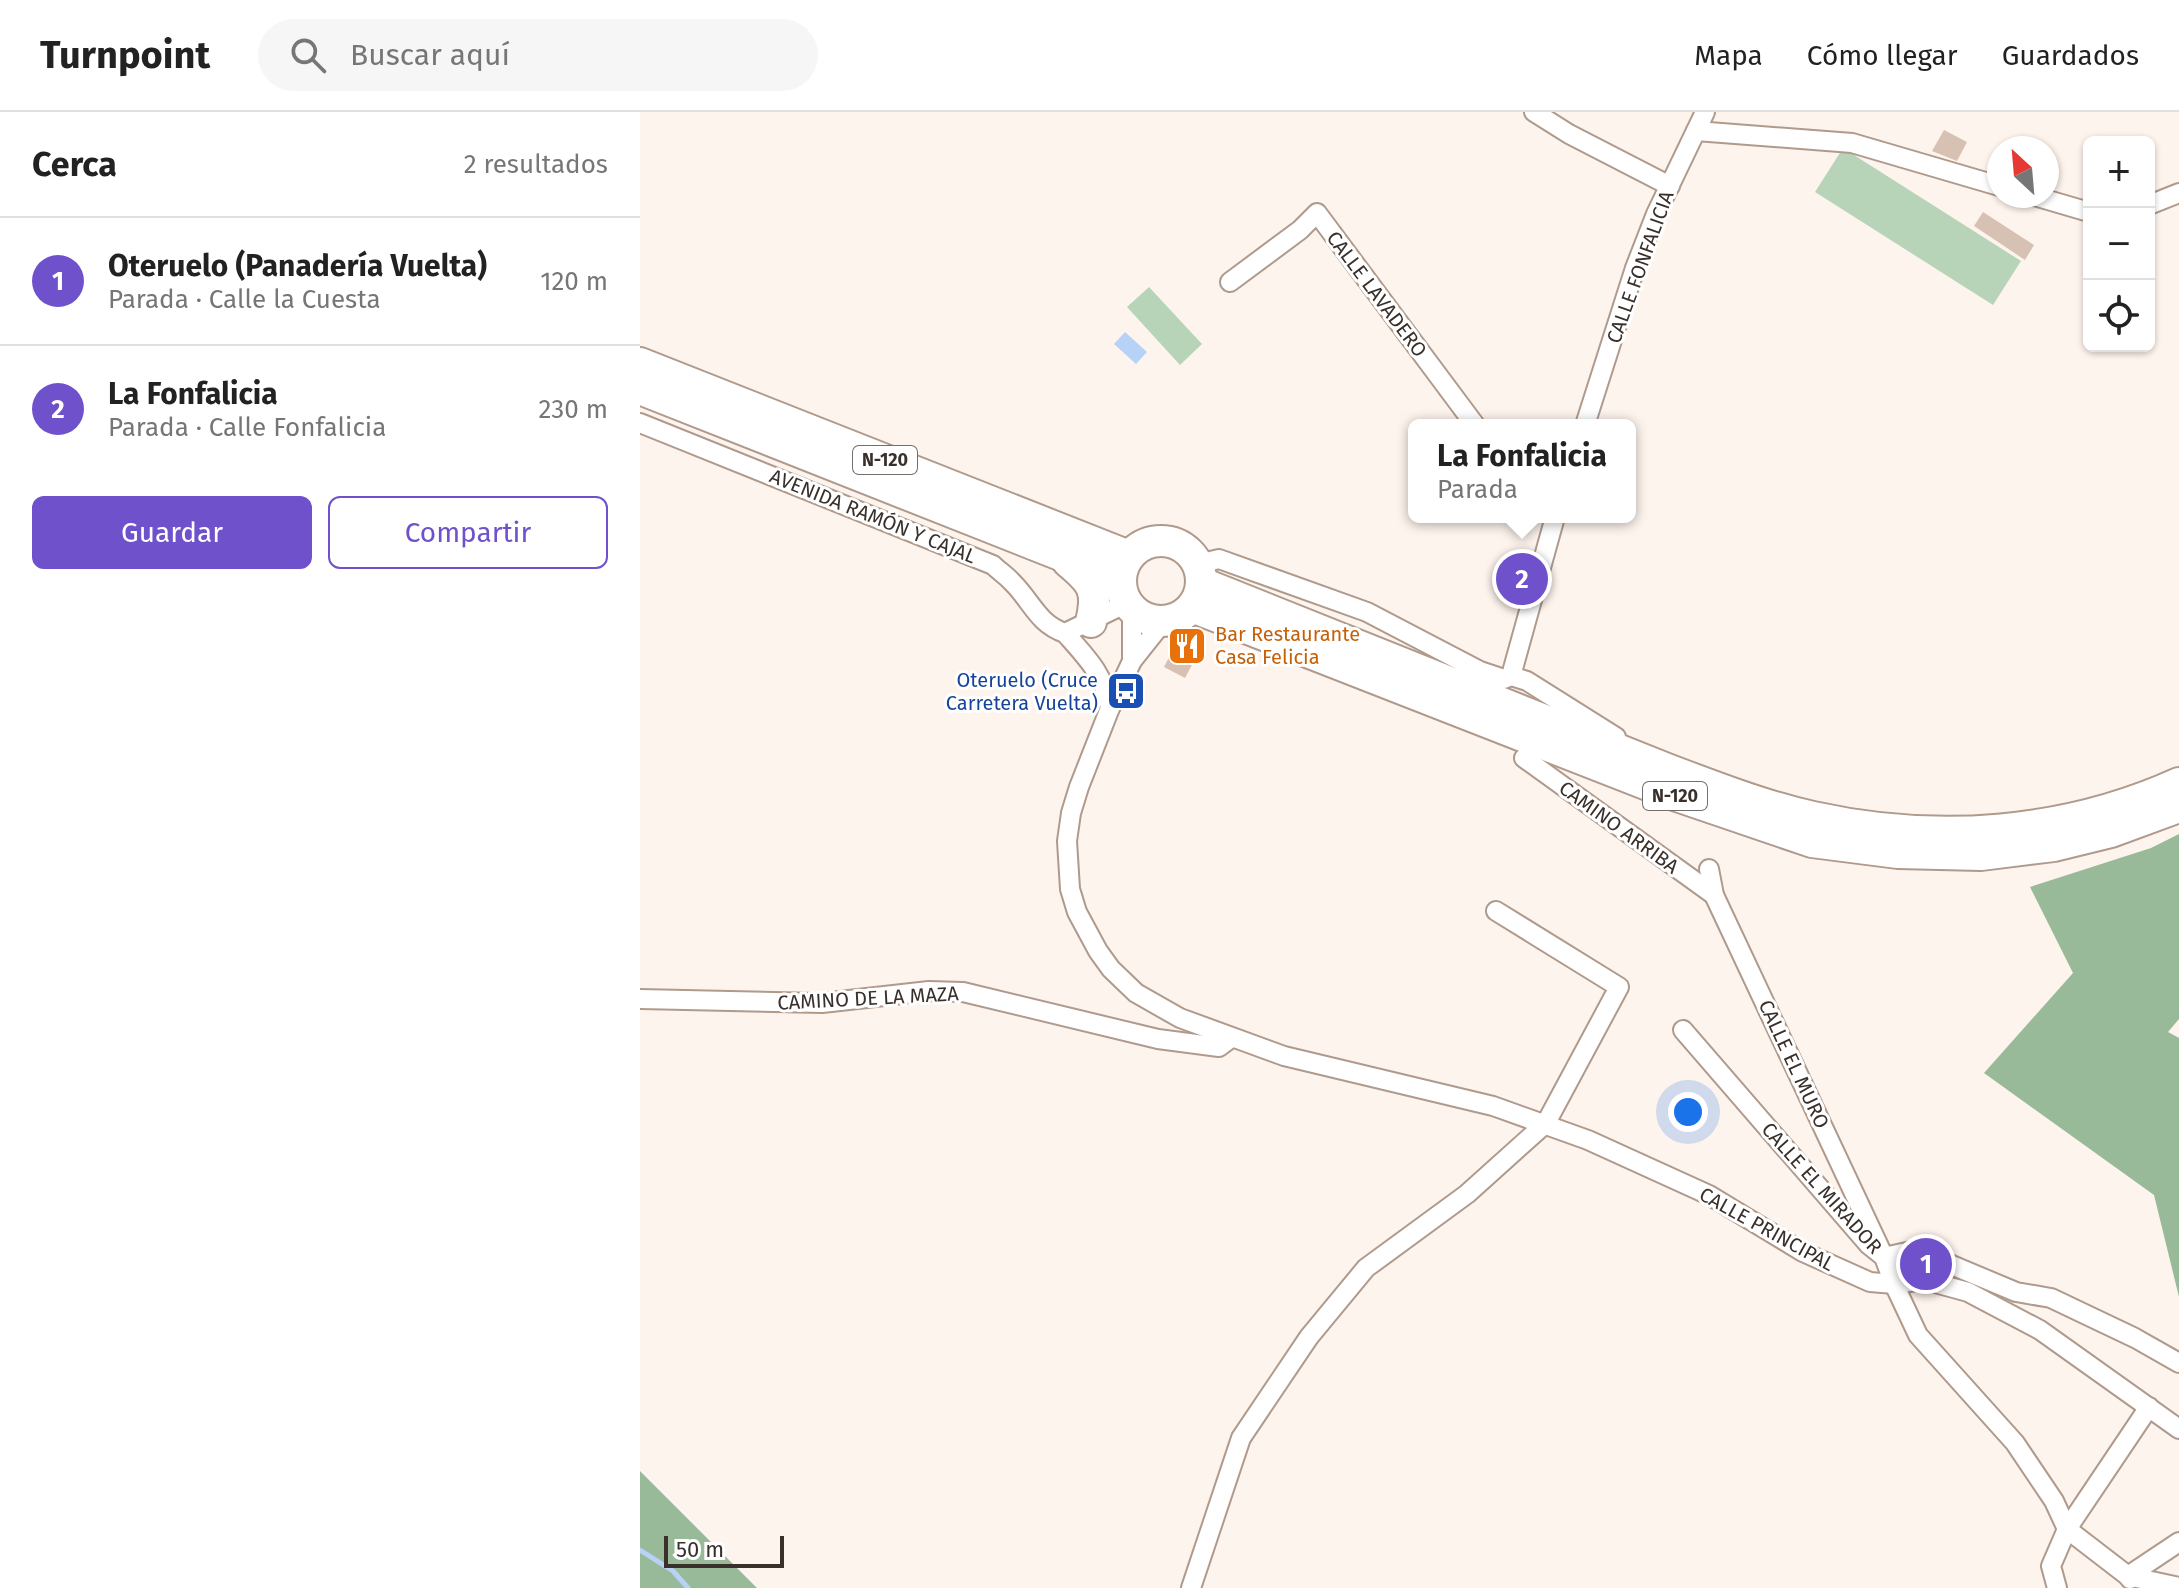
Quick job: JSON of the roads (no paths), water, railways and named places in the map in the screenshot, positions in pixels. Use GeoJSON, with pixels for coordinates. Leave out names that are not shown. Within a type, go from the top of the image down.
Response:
{"type":"FeatureCollection","features":[{"type":"Feature","properties":{"kind":"highway","name":"N-120"},"geometry":{"type":"LineString","coordinates":[[640,363],[1127,587]]}},
{"type":"Feature","properties":{"kind":"highway","name":"N-120"},"geometry":{"type":"LineString","coordinates":[[640,389],[1058,553],[1127,587],[1146,619],[1163,622]]}},
{"type":"Feature","properties":{"kind":"highway","name":"N-120"},"geometry":{"type":"LineString","coordinates":[[1127,587],[1147,543],[1168,541],[1187,550],[1197,585]]}},
{"type":"Feature","properties":{"kind":"highway"},"geometry":{"type":"LineString","coordinates":[[1058,553],[1086,577],[1095,590],[1095,606],[1078,628]]}},
{"type":"Feature","properties":{"kind":"highway","name":"N-120"},"geometry":{"type":"LineString","coordinates":[[1197,585],[1667,769],[1741,796],[1810,816],[1891,830],[2004,830],[2101,811],[2179,783]]}},
{"type":"Feature","properties":{"kind":"highway","name":"N-120"},"geometry":{"type":"LineString","coordinates":[[1197,585],[1671,794],[1812,842],[1898,853],[1981,855],[2054,846],[2111,832],[2179,807]]}},
{"type":"Feature","properties":{"kind":"highway"},"geometry":{"type":"LineString","coordinates":[[1163,622],[1179,618],[1197,585]]}},
{"type":"Feature","properties":{"kind":"street"},"geometry":{"type":"LineString","coordinates":[[1534,112],[1569,134],[1670,186]]}},
{"type":"Feature","properties":{"kind":"street","name":"CALLE FONFALICIA"},"geometry":{"type":"LineString","coordinates":[[1587,419],[1635,268],[1705,112]]}},
{"type":"Feature","properties":{"kind":"street"},"geometry":{"type":"LineString","coordinates":[[1696,131],[1852,143],[1987,182]]}},
{"type":"Feature","properties":{"kind":"street"},"geometry":{"type":"LineString","coordinates":[[2155,203],[2179,193]]}},
{"type":"Feature","properties":{"kind":"street"},"geometry":{"type":"LineString","coordinates":[[2059,203],[2083,210]]}},
{"type":"Feature","properties":{"kind":"street","name":"CALLE LAVADERO"},"geometry":{"type":"LineString","coordinates":[[1230,282],[1300,230],[1317,213],[1471,419]]}},
{"type":"Feature","properties":{"kind":"street","name":"AVENIDA RAMÓN Y CAJAL"},"geometry":{"type":"LineString","coordinates":[[640,423],[993,565],[1015,584],[1038,617],[1051,628],[1078,628],[1106,687],[1110,708]]}},
{"type":"Feature","properties":{"kind":"street"},"geometry":{"type":"LineString","coordinates":[[1511,676],[1553,523]]}},
{"type":"Feature","properties":{"kind":"street"},"geometry":{"type":"LineString","coordinates":[[1197,585],[1219,559],[1342,602],[1480,671],[1504,679],[1511,676],[1527,681],[1667,769]]}},
{"type":"Feature","properties":{"kind":"street"},"geometry":{"type":"LineString","coordinates":[[1078,628],[1127,587]]}},
{"type":"Feature","properties":{"kind":"street"},"geometry":{"type":"LineString","coordinates":[[1127,587],[1132,661]]}},
{"type":"Feature","properties":{"kind":"street"},"geometry":{"type":"LineString","coordinates":[[1132,661],[1163,622]]}},
{"type":"Feature","properties":{"kind":"street","name":"CALLE PRINCIPAL"},"geometry":{"type":"LineString","coordinates":[[1132,661],[1110,708],[1071,813],[1067,865],[1077,912],[1098,951],[1111,969],[1136,993],[1180,1018],[1325,1068],[1493,1106],[1546,1123],[1709,1195],[1803,1252],[1846,1273],[1870,1282],[1894,1284]]}},
{"type":"Feature","properties":{"kind":"street","name":"CAMINO ARRIBA"},"geometry":{"type":"LineString","coordinates":[[1524,758],[1714,895]]}},
{"type":"Feature","properties":{"kind":"street","name":"CALLE EL MURO"},"geometry":{"type":"LineString","coordinates":[[1709,869],[1714,895],[1884,1257]]}},
{"type":"Feature","properties":{"kind":"street"},"geometry":{"type":"LineString","coordinates":[[1191,1588],[1241,1438],[1309,1337],[1366,1268],[1467,1194],[1546,1123],[1619,987],[1496,911]]}},
{"type":"Feature","properties":{"kind":"street","name":"CAMINO DE LA MAZA"},"geometry":{"type":"LineString","coordinates":[[640,999],[822,1003],[929,991],[963,992],[1172,1041],[1219,1047],[1231,1038]]}},
{"type":"Feature","properties":{"kind":"street","name":"CALLE EL MIRADOR"},"geometry":{"type":"LineString","coordinates":[[1683,1030],[1869,1245],[1884,1257],[1894,1284]]}},
{"type":"Feature","properties":{"kind":"street"},"geometry":{"type":"LineString","coordinates":[[1884,1257],[1916,1250],[2016,1292],[2051,1298],[2179,1363]]}},
{"type":"Feature","properties":{"kind":"street"},"geometry":{"type":"LineString","coordinates":[[2179,1429],[2040,1330],[1968,1292],[1924,1280],[1894,1284],[1918,1335],[2015,1443],[2054,1501],[2067,1529],[2133,1582],[2179,1587]]}},
{"type":"Feature","properties":{"kind":"street"},"geometry":{"type":"LineString","coordinates":[[2057,1588],[2051,1566],[2067,1529],[2149,1407]]}},
{"type":"Feature","properties":{"kind":"street"},"geometry":{"type":"LineString","coordinates":[[2133,1582],[2179,1542]]}},
{"type":"Feature","properties":{"kind":"water"},"geometry":{"type":"Polygon","coordinates":[[[1125,332],[1147,352],[1136,364],[1114,344],[1125,332]]]}},
{"type":"Feature","properties":{"kind":"waterway"},"geometry":{"type":"LineString","coordinates":[[640,1550],[673,1571],[688,1588]]}},
{"type":"Feature","properties":{"kind":"place","name":"La Fonfalicia"},"geometry":{"type":"Point","coordinates":[1522,579]}},
{"type":"Feature","properties":{"kind":"place","name":"Bar Restaurante Casa Felicia"},"geometry":{"type":"Point","coordinates":[1187,646]}},
{"type":"Feature","properties":{"kind":"place","name":"Oteruelo (Cruce Carretera Vuelta)"},"geometry":{"type":"Point","coordinates":[1126,691]}},
{"type":"Feature","properties":{"kind":"place","name":"Oteruelo (Panadería Vuelta)"},"geometry":{"type":"Point","coordinates":[1926,1264]}}]}
